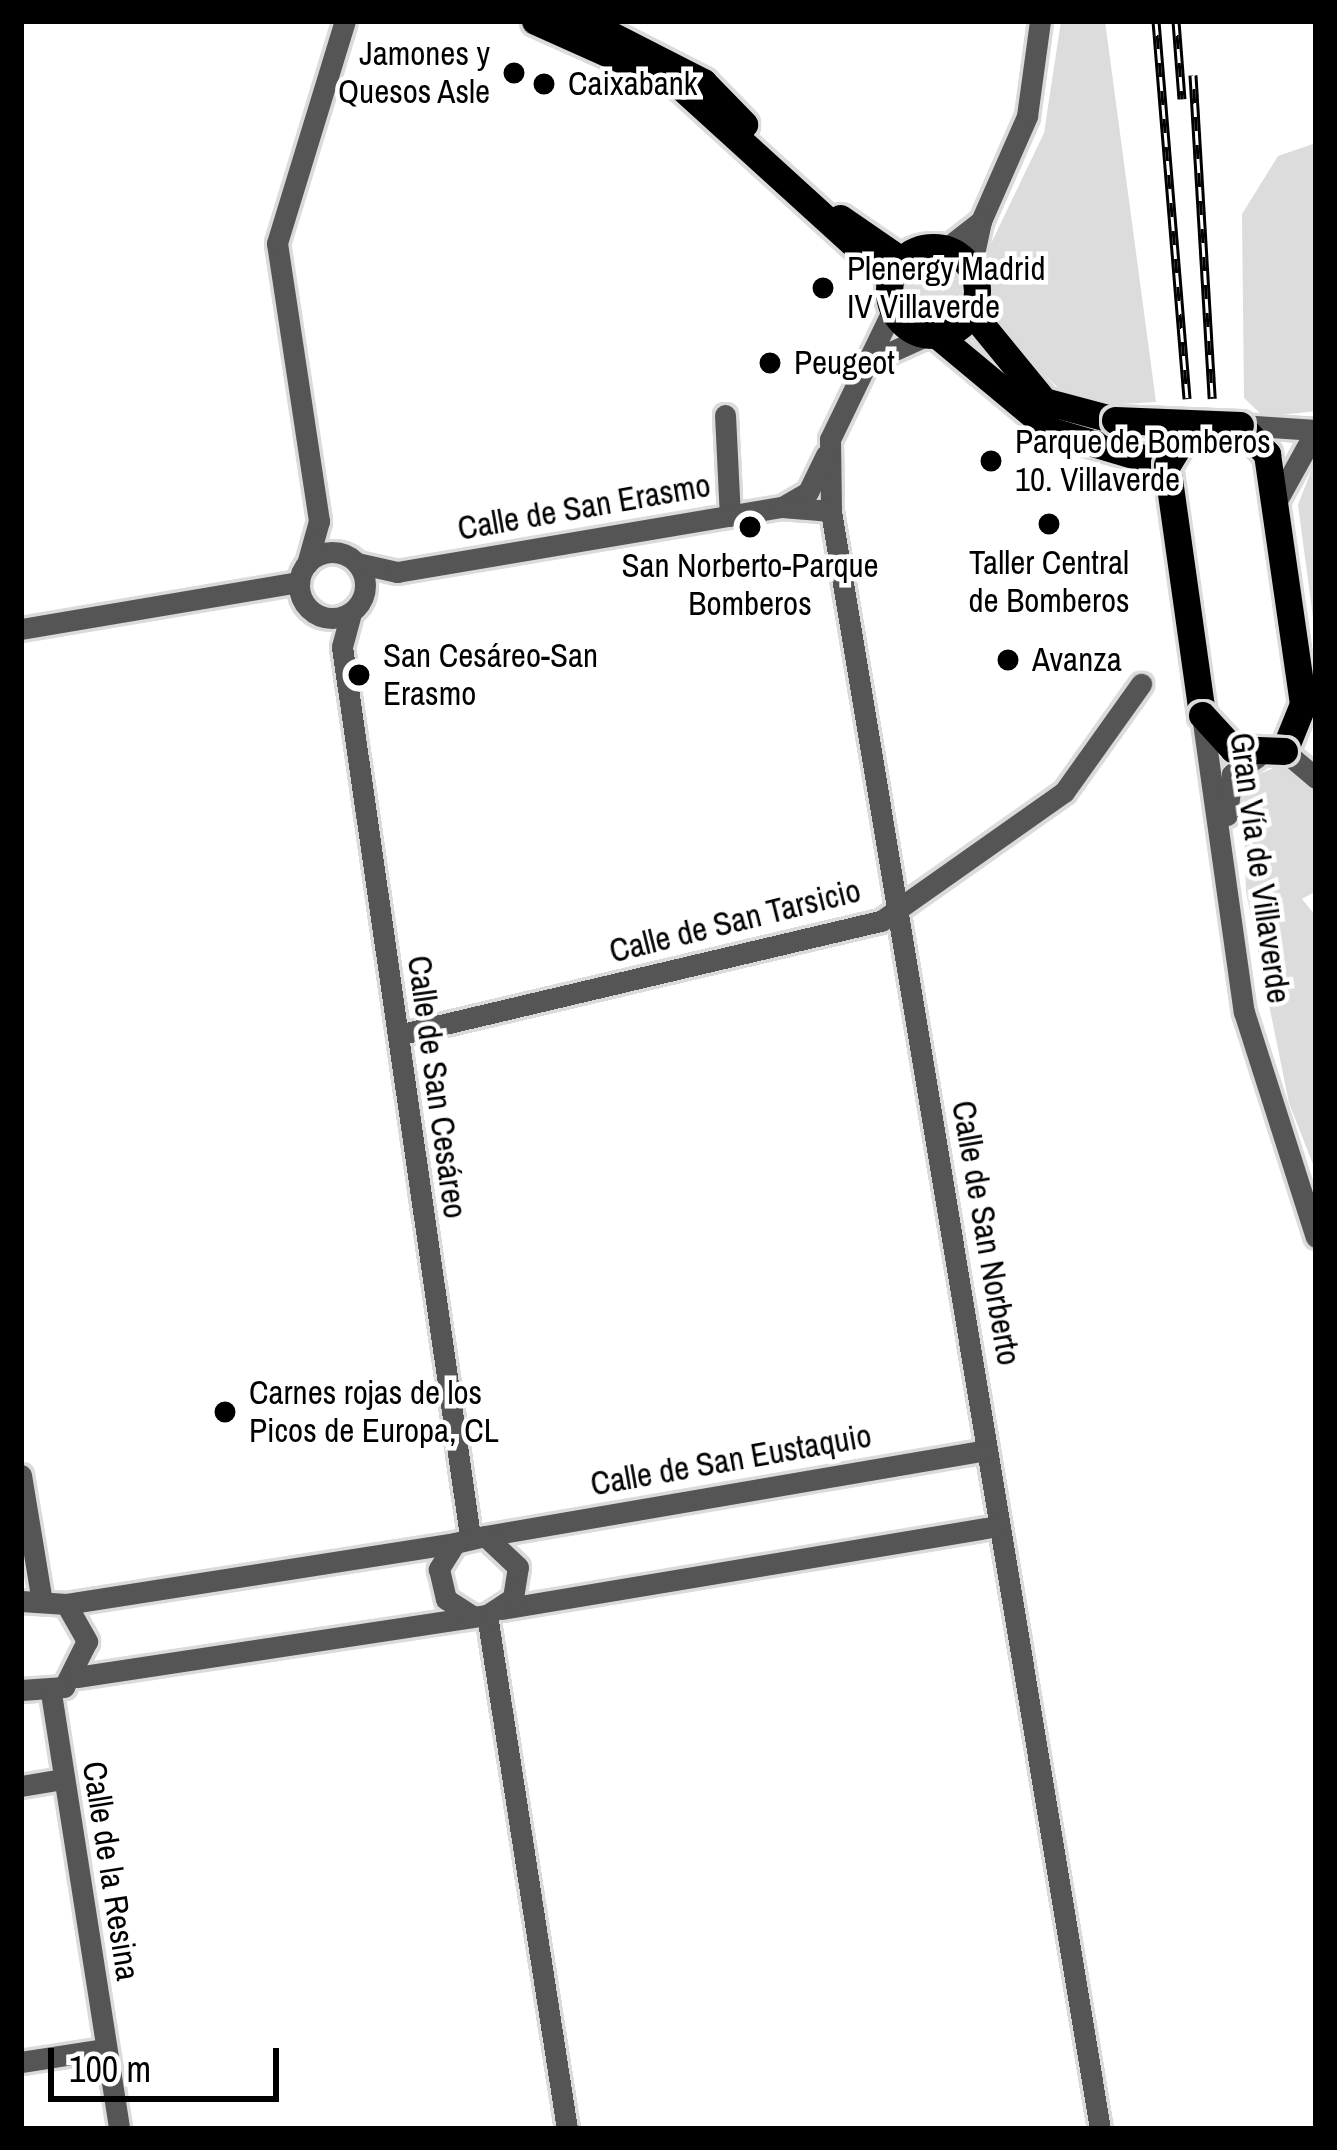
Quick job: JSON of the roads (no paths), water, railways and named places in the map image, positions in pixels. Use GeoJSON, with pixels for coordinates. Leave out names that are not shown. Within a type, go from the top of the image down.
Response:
{"type":"FeatureCollection","features":[{"type":"Feature","properties":{"kind":"main road"},"geometry":{"type":"LineString","coordinates":[[535,21],[680,86],[896,268]]}},
{"type":"Feature","properties":{"kind":"main road"},"geometry":{"type":"LineString","coordinates":[[584,21],[703,82],[896,268]]}},
{"type":"Feature","properties":{"kind":"main road"},"geometry":{"type":"LineString","coordinates":[[896,268],[946,249],[971,268],[972,313],[1044,401],[1115,420],[1240,425]]}},
{"type":"Feature","properties":{"kind":"main road"},"geometry":{"type":"LineString","coordinates":[[896,268],[892,311],[932,336],[1052,431],[1167,465],[1192,424]]}},
{"type":"Feature","properties":{"kind":"main road"},"geometry":{"type":"LineString","coordinates":[[932,336],[972,313]]}},
{"type":"Feature","properties":{"kind":"main road","name":"Gran Vía de Villaverde"},"geometry":{"type":"LineString","coordinates":[[1167,465],[1202,715],[1220,742],[1270,754],[1310,716],[1267,454],[1240,425]]}},
{"type":"Feature","properties":{"kind":"street"},"geometry":{"type":"LineString","coordinates":[[345,21],[277,243],[319,521],[303,581],[326,618],[351,613]]}},
{"type":"Feature","properties":{"kind":"street"},"geometry":{"type":"LineString","coordinates":[[971,268],[981,221],[1027,116],[1040,21]]}},
{"type":"Feature","properties":{"kind":"street"},"geometry":{"type":"LineString","coordinates":[[946,249],[981,221]]}},
{"type":"Feature","properties":{"kind":"street"},"geometry":{"type":"LineString","coordinates":[[782,507],[808,492],[875,359],[892,311]]}},
{"type":"Feature","properties":{"kind":"street"},"geometry":{"type":"LineString","coordinates":[[875,359],[932,336]]}},
{"type":"Feature","properties":{"kind":"street"},"geometry":{"type":"LineString","coordinates":[[725,415],[730,516]]}},
{"type":"Feature","properties":{"kind":"street"},"geometry":{"type":"LineString","coordinates":[[1240,425],[1316,430],[1275,504]]}},
{"type":"Feature","properties":{"kind":"street","name":"Calle de San Norberto"},"geometry":{"type":"LineString","coordinates":[[828,450],[832,511],[1100,2129]]}},
{"type":"Feature","properties":{"kind":"street","name":"Calle de San Erasmo"},"geometry":{"type":"LineString","coordinates":[[364,593],[397,572],[782,507],[832,511]]}},
{"type":"Feature","properties":{"kind":"street"},"geometry":{"type":"LineString","coordinates":[[319,521],[351,559],[364,593]]}},
{"type":"Feature","properties":{"kind":"street"},"geometry":{"type":"LineString","coordinates":[[21,629],[269,593],[351,559]]}},
{"type":"Feature","properties":{"kind":"street","name":"Calle de San Erasmo"},"geometry":{"type":"LineString","coordinates":[[351,559],[397,572]]}},
{"type":"Feature","properties":{"kind":"street","name":"Calle de San Cesáreo"},"geometry":{"type":"LineString","coordinates":[[342,647],[351,613],[364,593]]}},
{"type":"Feature","properties":{"kind":"street","name":"Calle de San Cesáreo"},"geometry":{"type":"LineString","coordinates":[[326,618],[342,647],[470,1538]]}},
{"type":"Feature","properties":{"kind":"street","name":"Calle de San Tarsicio"},"geometry":{"type":"LineString","coordinates":[[398,1035],[897,911],[1064,792],[1142,684]]}},
{"type":"Feature","properties":{"kind":"street","name":"Gran Vía de Villaverde"},"geometry":{"type":"LineString","coordinates":[[1202,715],[1244,1012],[1316,1237]]}},
{"type":"Feature","properties":{"kind":"street"},"geometry":{"type":"LineString","coordinates":[[1270,754],[1316,778]]}},
{"type":"Feature","properties":{"kind":"street","name":"Gran Vía de Villaverde"},"geometry":{"type":"LineString","coordinates":[[1270,754],[1227,788],[1238,914],[1277,1100],[1316,1206]]}},
{"type":"Feature","properties":{"kind":"street","name":"Calle de San Eustaquio"},"geometry":{"type":"LineString","coordinates":[[66,1604],[987,1450]]}},
{"type":"Feature","properties":{"kind":"street"},"geometry":{"type":"LineString","coordinates":[[21,1475],[31,1598],[66,1604],[87,1641],[77,1677]]}},
{"type":"Feature","properties":{"kind":"street"},"geometry":{"type":"LineString","coordinates":[[21,1690],[51,1693],[77,1677],[998,1526]]}},
{"type":"Feature","properties":{"kind":"street"},"geometry":{"type":"LineString","coordinates":[[487,1613],[439,1585],[470,1538],[518,1567],[487,1613],[566,2129]]}},
{"type":"Feature","properties":{"kind":"street","name":"Calle de la Resina"},"geometry":{"type":"LineString","coordinates":[[51,1693],[119,2129]]}},
{"type":"Feature","properties":{"kind":"street"},"geometry":{"type":"LineString","coordinates":[[21,1786],[63,1779]]}},
{"type":"Feature","properties":{"kind":"street"},"geometry":{"type":"LineString","coordinates":[[21,2062],[105,2049]]}},
{"type":"Feature","properties":{"kind":"railway"},"geometry":{"type":"LineString","coordinates":[[1156,21],[1187,399]]}},
{"type":"Feature","properties":{"kind":"railway"},"geometry":{"type":"LineString","coordinates":[[1176,21],[1182,99]]}},
{"type":"Feature","properties":{"kind":"railway"},"geometry":{"type":"LineString","coordinates":[[1193,75],[1212,398]]}},
{"type":"Feature","properties":{"kind":"place","name":"Jamones y Quesos Asle"},"geometry":{"type":"Point","coordinates":[514,73]}},
{"type":"Feature","properties":{"kind":"place","name":"Caixabank"},"geometry":{"type":"Point","coordinates":[544,84]}},
{"type":"Feature","properties":{"kind":"place","name":"Plenergy Madrid IV Villaverde"},"geometry":{"type":"Point","coordinates":[823,288]}},
{"type":"Feature","properties":{"kind":"place","name":"Peugeot"},"geometry":{"type":"Point","coordinates":[770,363]}},
{"type":"Feature","properties":{"kind":"place","name":"Parque de Bomberos 10. Villaverde"},"geometry":{"type":"Point","coordinates":[991,461]}},
{"type":"Feature","properties":{"kind":"place","name":"Taller Central de Bomberos"},"geometry":{"type":"Point","coordinates":[1049,524]}},
{"type":"Feature","properties":{"kind":"place","name":"San Norberto-Parque Bomberos"},"geometry":{"type":"Point","coordinates":[750,527]}},
{"type":"Feature","properties":{"kind":"place","name":"Avanza"},"geometry":{"type":"Point","coordinates":[1008,660]}},
{"type":"Feature","properties":{"kind":"place","name":"San Cesáreo-San Erasmo"},"geometry":{"type":"Point","coordinates":[359,675]}},
{"type":"Feature","properties":{"kind":"place","name":"Carnes rojas de los Picos de Europa, CL"},"geometry":{"type":"Point","coordinates":[225,1412]}}]}
